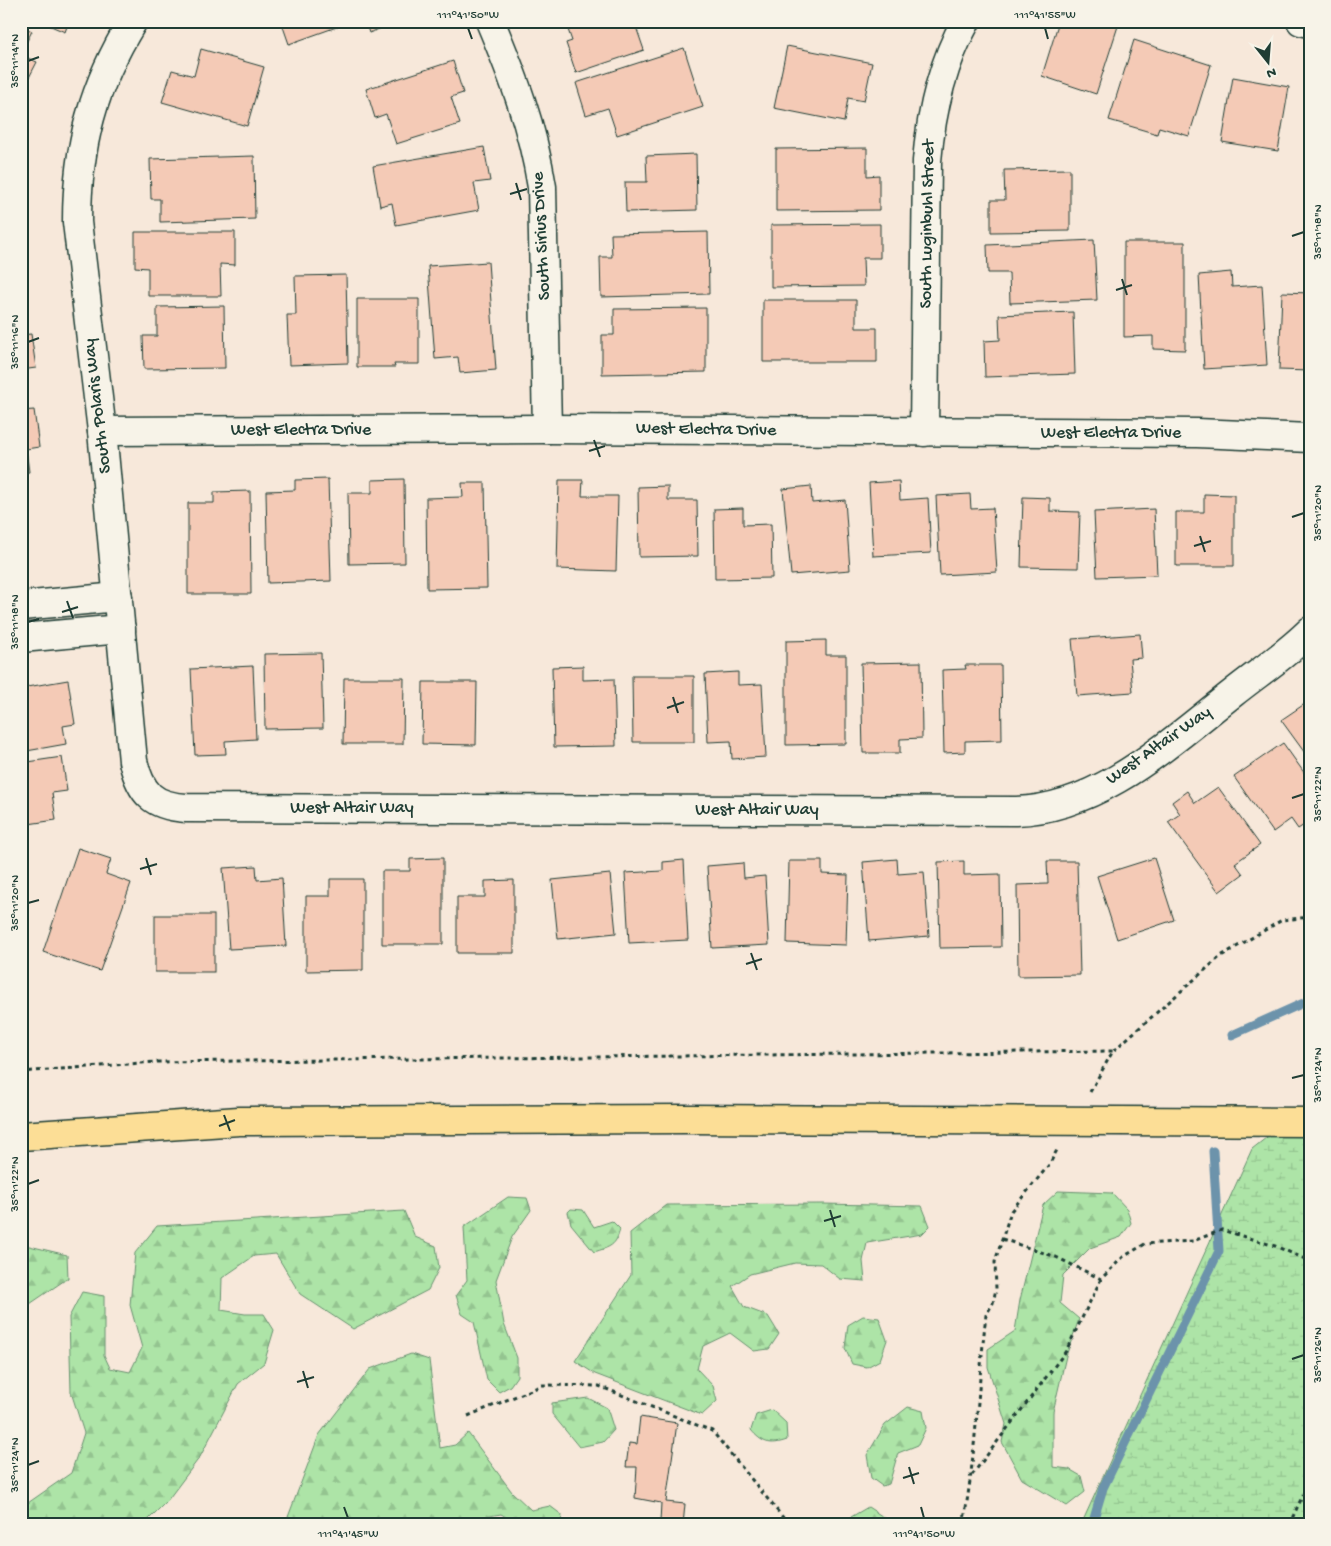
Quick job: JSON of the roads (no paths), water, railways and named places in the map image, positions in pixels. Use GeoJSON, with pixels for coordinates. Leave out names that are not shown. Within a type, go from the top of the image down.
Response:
{"type":"FeatureCollection","features":[{"type":"Feature","properties":{"kind":"main road"},"geometry":{"type":"LineString","coordinates":[[21,1136],[249,1121],[688,1119],[1310,1122]]}},
{"type":"Feature","properties":{"kind":"street","name":"South Polaris Way"},"geometry":{"type":"LineString","coordinates":[[132,21],[96,91],[80,157],[77,191],[78,249],[102,431],[132,761],[141,785],[150,797]]}},
{"type":"Feature","properties":{"kind":"street","name":"South Sirius Drive"},"geometry":{"type":"LineString","coordinates":[[490,21],[521,97],[536,154],[542,187],[547,429]]}},
{"type":"Feature","properties":{"kind":"street","name":"South Luginbuhl Street"},"geometry":{"type":"LineString","coordinates":[[924,432],[927,161],[929,136],[942,77],[966,21]]}},
{"type":"Feature","properties":{"kind":"street"},"geometry":{"type":"LineString","coordinates":[[1301,21],[1310,23]]}},
{"type":"Feature","properties":{"kind":"street","name":"West Electra Drive"},"geometry":{"type":"LineString","coordinates":[[102,431],[547,429],[1213,434],[1310,438]]}},
{"type":"Feature","properties":{"kind":"street"},"geometry":{"type":"LineString","coordinates":[[21,606],[118,597]]}},
{"type":"Feature","properties":{"kind":"street"},"geometry":{"type":"LineString","coordinates":[[21,638],[121,629]]}},
{"type":"Feature","properties":{"kind":"street","name":"West Altair Way"},"geometry":{"type":"LineString","coordinates":[[150,797],[159,803],[186,808],[1007,811],[1047,808],[1067,803],[1095,790],[1151,756],[1310,631]]}},
{"type":"Feature","properties":{"kind":"waterway"},"geometry":{"type":"LineString","coordinates":[[1232,1035],[1310,1000]]}},
{"type":"Feature","properties":{"kind":"waterway"},"geometry":{"type":"LineString","coordinates":[[1092,1525],[1103,1488],[1219,1251],[1213,1151]]}}]}
